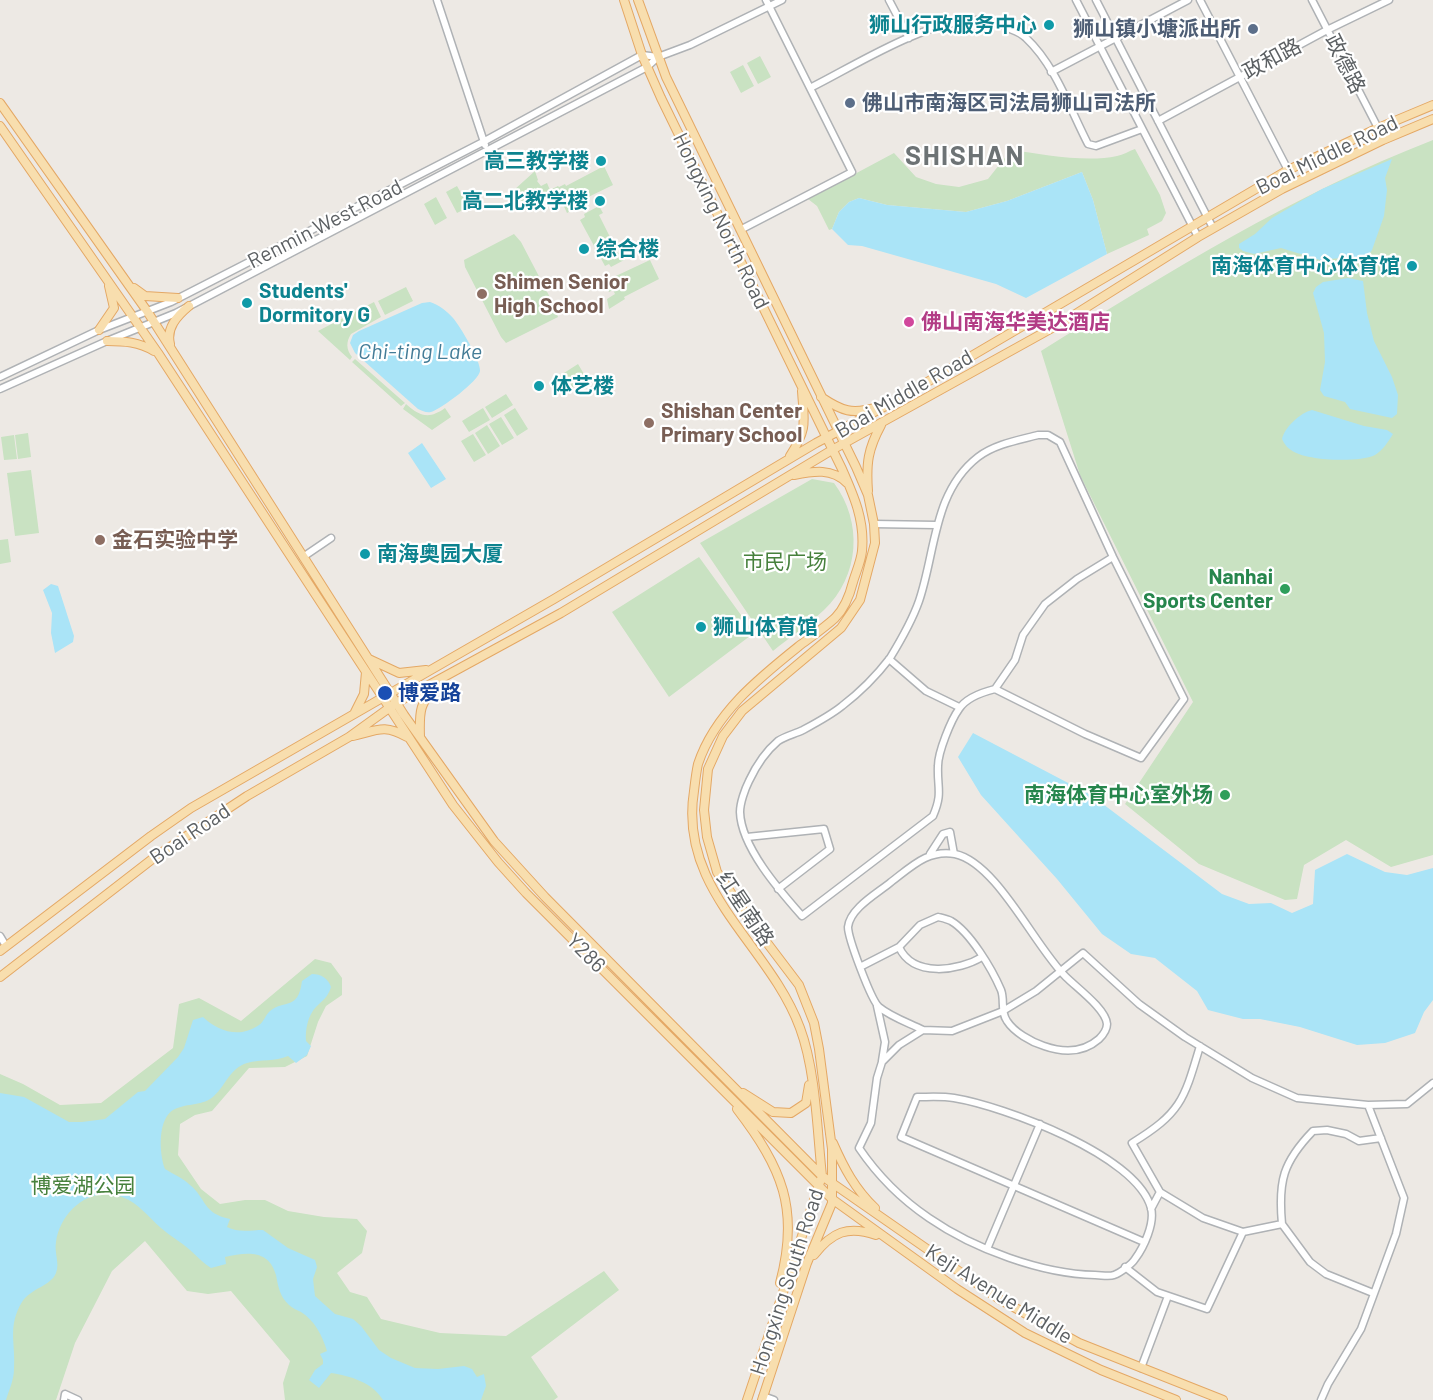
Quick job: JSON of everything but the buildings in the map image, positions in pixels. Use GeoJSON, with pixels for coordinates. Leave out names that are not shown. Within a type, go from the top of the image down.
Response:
{"type":"FeatureCollection","features":[{"type":"Feature","properties":{"kind":"main road","name":"Hongxing North Road"},"geometry":{"type":"LineString","coordinates":[[624,0],[647,67],[827,438]]}},
{"type":"Feature","properties":{"kind":"main road","name":"Hongxing North Road"},"geometry":{"type":"LineString","coordinates":[[638,0],[658,57],[821,397]]}},
{"type":"Feature","properties":{"kind":"main road"},"geometry":{"type":"LineString","coordinates":[[0,103],[147,311],[368,658],[386,695]]}},
{"type":"Feature","properties":{"kind":"main road","name":"Boai Middle Road"},"geometry":{"type":"LineString","coordinates":[[386,695],[788,460],[895,401],[1288,170],[1433,105]]}},
{"type":"Feature","properties":{"kind":"main road","name":"Boai Middle Road"},"geometry":{"type":"LineString","coordinates":[[393,705],[561,613],[832,450],[1063,322],[1198,237],[1282,189],[1383,140],[1433,119]]}},
{"type":"Feature","properties":{"kind":"main road"},"geometry":{"type":"LineString","coordinates":[[0,126],[134,317],[366,671],[386,695]]}},
{"type":"Feature","properties":{"kind":"main road"},"geometry":{"type":"LineString","coordinates":[[99,330],[114,308],[105,276]]}},
{"type":"Feature","properties":{"kind":"main road"},"geometry":{"type":"LineString","coordinates":[[129,285],[145,296],[178,298]]}},
{"type":"Feature","properties":{"kind":"main road"},"geometry":{"type":"LineString","coordinates":[[171,349],[168,339],[171,327],[189,306]]}},
{"type":"Feature","properties":{"kind":"main road"},"geometry":{"type":"LineString","coordinates":[[107,341],[127,341],[146,346],[158,353]]}},
{"type":"Feature","properties":{"kind":"main road"},"geometry":{"type":"LineString","coordinates":[[788,460],[801,439],[804,424],[801,386]]}},
{"type":"Feature","properties":{"kind":"main road"},"geometry":{"type":"LineString","coordinates":[[821,397],[838,408],[852,412],[865,411],[895,401]]}},
{"type":"Feature","properties":{"kind":"main road","name":"红星南路"},"geometry":{"type":"LineString","coordinates":[[763,1398],[807,1263],[832,1199],[830,1137],[814,1023],[799,985],[717,872],[707,837],[704,810],[708,769],[723,736],[742,711],[841,628],[860,600],[875,543],[874,524],[868,495],[821,397]]}},
{"type":"Feature","properties":{"kind":"main road"},"geometry":{"type":"LineString","coordinates":[[868,495],[866,463],[872,442],[882,423]]}},
{"type":"Feature","properties":{"kind":"main road","name":"Hongxing South Road"},"geometry":{"type":"LineString","coordinates":[[747,1400],[822,1176],[810,1071],[800,1029],[785,994],[704,874],[693,839],[692,807],[698,765],[714,730],[732,704],[790,653],[837,616],[849,594],[862,552],[861,524],[856,500],[827,438]]}},
{"type":"Feature","properties":{"kind":"main road"},"geometry":{"type":"LineString","coordinates":[[787,477],[825,471],[841,477],[850,486]]}},
{"type":"Feature","properties":{"kind":"main road"},"geometry":{"type":"LineString","coordinates":[[368,658],[399,672],[430,670]]}},
{"type":"Feature","properties":{"kind":"main road"},"geometry":{"type":"LineString","coordinates":[[354,713],[364,694],[366,671]]}},
{"type":"Feature","properties":{"kind":"main road"},"geometry":{"type":"LineString","coordinates":[[420,739],[421,705],[438,680]]}},
{"type":"Feature","properties":{"kind":"main road","name":"Y286"},"geometry":{"type":"LineString","coordinates":[[386,695],[494,841],[545,897],[822,1176]]}},
{"type":"Feature","properties":{"kind":"main road","name":"Boai Road"},"geometry":{"type":"LineString","coordinates":[[3,948],[191,808],[386,695]]}},
{"type":"Feature","properties":{"kind":"main road","name":"Y286"},"geometry":{"type":"LineString","coordinates":[[393,705],[410,739],[453,805],[498,862],[818,1186]]}},
{"type":"Feature","properties":{"kind":"main road","name":"Boai Road"},"geometry":{"type":"LineString","coordinates":[[0,977],[155,856],[247,796],[349,737],[393,705]]}},
{"type":"Feature","properties":{"kind":"main road"},"geometry":{"type":"LineString","coordinates":[[349,737],[382,728],[396,731],[410,739]]}},
{"type":"Feature","properties":{"kind":"main road"},"geometry":{"type":"LineString","coordinates":[[731,1086],[773,1112],[791,1113],[806,1103],[810,1071]]}},
{"type":"Feature","properties":{"kind":"main road"},"geometry":{"type":"LineString","coordinates":[[720,1086],[774,1164],[787,1202],[788,1255],[756,1376]]}},
{"type":"Feature","properties":{"kind":"main road"},"geometry":{"type":"LineString","coordinates":[[830,1137],[847,1173],[862,1196],[893,1226]]}},
{"type":"Feature","properties":{"kind":"main road","name":"Keji Avenue Middle"},"geometry":{"type":"LineString","coordinates":[[822,1176],[999,1299],[1079,1343],[1223,1400]]}},
{"type":"Feature","properties":{"kind":"main road","name":"Keji Avenue Middle"},"geometry":{"type":"LineString","coordinates":[[818,1186],[884,1238],[957,1289],[1025,1332],[1101,1370],[1176,1400]]}},
{"type":"Feature","properties":{"kind":"main road"},"geometry":{"type":"LineString","coordinates":[[807,1263],[823,1244],[840,1232],[860,1229],[884,1238]]}},
{"type":"Feature","properties":{"kind":"street"},"geometry":{"type":"LineString","coordinates":[[437,0],[487,150]]}},
{"type":"Feature","properties":{"kind":"street"},"geometry":{"type":"LineString","coordinates":[[0,389],[189,306],[647,67],[658,57],[690,45],[767,3],[782,0]]}},
{"type":"Feature","properties":{"kind":"street"},"geometry":{"type":"LineString","coordinates":[[889,0],[909,38]]}},
{"type":"Feature","properties":{"kind":"street"},"geometry":{"type":"LineString","coordinates":[[1076,0],[1198,237]]}},
{"type":"Feature","properties":{"kind":"street"},"geometry":{"type":"LineString","coordinates":[[1095,0],[1213,228]]}},
{"type":"Feature","properties":{"kind":"street"},"geometry":{"type":"LineString","coordinates":[[1051,72],[1188,0]]}},
{"type":"Feature","properties":{"kind":"street"},"geometry":{"type":"LineString","coordinates":[[1200,0],[1288,170]]}},
{"type":"Feature","properties":{"kind":"street","name":"政德路"},"geometry":{"type":"LineString","coordinates":[[1312,0],[1378,128]]}},
{"type":"Feature","properties":{"kind":"street","name":"政和路"},"geometry":{"type":"LineString","coordinates":[[1158,121],[1327,30],[1389,0]]}},
{"type":"Feature","properties":{"kind":"street"},"geometry":{"type":"LineString","coordinates":[[740,230],[852,171],[767,3]]}},
{"type":"Feature","properties":{"kind":"street"},"geometry":{"type":"LineString","coordinates":[[810,88],[909,38],[953,23],[981,20],[1004,26],[1024,35],[1037,50],[1051,72],[1088,144],[1096,146],[1142,129]]}},
{"type":"Feature","properties":{"kind":"street"},"geometry":{"type":"LineString","coordinates":[[642,55],[658,57]]}},
{"type":"Feature","properties":{"kind":"street","name":"Renmin West Road"},"geometry":{"type":"LineString","coordinates":[[0,377],[99,330],[178,298],[483,142],[642,55]]}},
{"type":"Feature","properties":{"kind":"street"},"geometry":{"type":"LineString","coordinates":[[1038,435],[1048,435],[1060,442],[1113,557],[1184,699],[1141,758],[1085,734],[995,689],[980,692],[959,707],[939,753],[937,768],[940,782],[939,801],[933,816],[802,916],[760,864],[747,837],[740,812],[747,785],[757,764],[779,740],[803,730],[841,707],[889,659],[905,633],[919,601],[936,525],[945,501],[959,476],[979,456],[1009,443],[1038,435]]}},
{"type":"Feature","properties":{"kind":"street"},"geometry":{"type":"LineString","coordinates":[[874,524],[936,525]]}},
{"type":"Feature","properties":{"kind":"street"},"geometry":{"type":"LineString","coordinates":[[303,556],[331,538]]}},
{"type":"Feature","properties":{"kind":"street"},"geometry":{"type":"LineString","coordinates":[[995,689],[1016,660],[1023,635],[1045,604],[1077,579],[1113,557]]}},
{"type":"Feature","properties":{"kind":"street"},"geometry":{"type":"LineString","coordinates":[[889,659],[926,690],[959,707]]}},
{"type":"Feature","properties":{"kind":"street"},"geometry":{"type":"LineString","coordinates":[[747,837],[824,829],[830,849],[778,889]]}},
{"type":"Feature","properties":{"kind":"street"},"geometry":{"type":"LineString","coordinates":[[954,854],[950,832],[944,834],[930,854],[854,913],[848,924],[860,967],[877,1006],[885,1042],[871,1123],[859,1148],[870,1165],[888,1185],[931,1220],[987,1249],[1024,1262],[1074,1275],[1113,1276],[1135,1260],[1150,1229],[1151,1209],[1160,1192]]}},
{"type":"Feature","properties":{"kind":"street"},"geometry":{"type":"LineString","coordinates":[[860,967],[899,947],[920,925],[938,917],[950,920],[962,930],[982,957],[1002,992],[1003,1011],[1007,1021],[1034,1042],[1046,1047],[1076,1052],[1087,1048],[1103,1036],[1107,1026],[1105,1014],[1061,972],[990,878],[968,859],[954,854],[930,854]]}},
{"type":"Feature","properties":{"kind":"street"},"geometry":{"type":"LineString","coordinates":[[0,936],[3,948]]}},
{"type":"Feature","properties":{"kind":"street"},"geometry":{"type":"LineString","coordinates":[[899,947],[902,955],[913,963],[931,969],[943,970],[969,965],[982,957]]}},
{"type":"Feature","properties":{"kind":"street"},"geometry":{"type":"LineString","coordinates":[[877,1006],[923,1030],[952,1031],[1003,1011],[1036,991],[1083,953],[1138,1004],[1252,1078],[1297,1098],[1368,1105],[1407,1104],[1433,1083]]}},
{"type":"Feature","properties":{"kind":"street"},"geometry":{"type":"LineString","coordinates":[[882,1062],[899,1045],[923,1030]]}},
{"type":"Feature","properties":{"kind":"street"},"geometry":{"type":"LineString","coordinates":[[1200,1046],[1187,1088],[1175,1111],[1156,1128],[1132,1143],[1160,1192],[1203,1218],[1243,1232],[1282,1224]]}},
{"type":"Feature","properties":{"kind":"street"},"geometry":{"type":"LineString","coordinates":[[1144,1242],[902,1137],[917,1097],[952,1098],[999,1110],[1040,1124],[1074,1140],[1104,1158],[1142,1190],[1151,1209]]}},
{"type":"Feature","properties":{"kind":"street"},"geometry":{"type":"LineString","coordinates":[[1321,1400],[1361,1329],[1396,1234],[1404,1198],[1368,1105]]}},
{"type":"Feature","properties":{"kind":"street"},"geometry":{"type":"LineString","coordinates":[[987,1249],[1040,1124]]}},
{"type":"Feature","properties":{"kind":"street"},"geometry":{"type":"LineString","coordinates":[[1373,1293],[1326,1274],[1310,1262],[1282,1224],[1280,1201],[1283,1175],[1296,1149],[1313,1131],[1327,1130],[1346,1134],[1359,1141],[1381,1138]]}},
{"type":"Feature","properties":{"kind":"street"},"geometry":{"type":"LineString","coordinates":[[1125,1267],[1157,1292],[1207,1309],[1243,1232]]}},
{"type":"Feature","properties":{"kind":"street"},"geometry":{"type":"LineString","coordinates":[[1141,1368],[1168,1296]]}},
{"type":"Feature","properties":{"kind":"street"},"geometry":{"type":"LineString","coordinates":[[64,1400],[65,1394],[78,1400]]}},
{"type":"Feature","properties":{"kind":"street"},"geometry":{"type":"LineString","coordinates":[[763,1398],[774,1400]]}},
{"type":"Feature","properties":{"kind":"green space"},"geometry":{"type":"Polygon","coordinates":[[[760,56],[771,77],[758,84],[747,63],[760,56]]]}},
{"type":"Feature","properties":{"kind":"green space"},"geometry":{"type":"Polygon","coordinates":[[[743,65],[754,86],[741,93],[730,72],[743,65]]]}},
{"type":"Feature","properties":{"kind":"green space","name":"Nanhai Sports Center"},"geometry":{"type":"Polygon","coordinates":[[[1433,140],[1433,855],[1391,867],[1346,840],[1304,865],[1297,899],[1285,900],[1199,864],[1125,804],[1193,702],[1080,475],[1041,351],[1232,236],[1381,161],[1433,140]]]}},
{"type":"Feature","properties":{"kind":"green space"},"geometry":{"type":"Polygon","coordinates":[[[1135,149],[1160,195],[1166,213],[1162,221],[1147,229],[1149,235],[1107,254],[1093,200],[1082,172],[1007,201],[966,212],[887,205],[859,198],[849,202],[839,212],[832,229],[829,230],[817,206],[808,199],[894,153],[916,177],[936,184],[959,187],[988,179],[1011,150],[1092,159],[1122,155],[1135,149]]]}},
{"type":"Feature","properties":{"kind":"green space"},"geometry":{"type":"Polygon","coordinates":[[[604,166],[613,185],[576,203],[578,207],[567,213],[561,200],[565,198],[562,193],[555,196],[553,194],[525,210],[514,190],[535,171],[537,181],[541,186],[547,183],[550,190],[565,184],[566,186],[604,166]]]}},
{"type":"Feature","properties":{"kind":"green space"},"geometry":{"type":"Polygon","coordinates":[[[457,186],[469,207],[457,213],[446,192],[457,186]]]}},
{"type":"Feature","properties":{"kind":"green space"},"geometry":{"type":"Polygon","coordinates":[[[436,197],[447,218],[435,225],[424,204],[436,197]]]}},
{"type":"Feature","properties":{"kind":"green space"},"geometry":{"type":"Polygon","coordinates":[[[599,206],[603,213],[599,215],[618,253],[622,252],[626,259],[611,267],[609,264],[605,266],[580,220],[585,217],[584,214],[599,206]]]}},
{"type":"Feature","properties":{"kind":"green space"},"geometry":{"type":"Polygon","coordinates":[[[514,234],[521,242],[558,317],[506,343],[465,267],[464,260],[514,234]]]}},
{"type":"Feature","properties":{"kind":"green space"},"geometry":{"type":"Polygon","coordinates":[[[650,260],[659,279],[624,297],[625,299],[609,309],[607,299],[615,294],[613,290],[609,292],[603,282],[650,260]]]}},
{"type":"Feature","properties":{"kind":"green space"},"geometry":{"type":"Polygon","coordinates":[[[406,287],[413,301],[385,315],[378,301],[406,287]]]}},
{"type":"Feature","properties":{"kind":"green space"},"geometry":{"type":"Polygon","coordinates":[[[374,302],[381,317],[351,334],[347,346],[352,357],[350,360],[318,331],[374,302]]]}},
{"type":"Feature","properties":{"kind":"green space"},"geometry":{"type":"Polygon","coordinates":[[[355,359],[405,403],[401,406],[352,362],[355,359]]]}},
{"type":"Feature","properties":{"kind":"green space"},"geometry":{"type":"Polygon","coordinates":[[[578,364],[587,379],[562,394],[553,380],[578,364]]]}},
{"type":"Feature","properties":{"kind":"green space"},"geometry":{"type":"Polygon","coordinates":[[[506,394],[513,405],[492,418],[485,407],[506,394]]]}},
{"type":"Feature","properties":{"kind":"green space"},"geometry":{"type":"Polygon","coordinates":[[[406,404],[416,412],[425,415],[435,414],[445,408],[451,417],[432,430],[403,409],[406,404]]]}},
{"type":"Feature","properties":{"kind":"green space"},"geometry":{"type":"Polygon","coordinates":[[[483,408],[490,420],[469,432],[462,421],[483,408]]]}},
{"type":"Feature","properties":{"kind":"green space"},"geometry":{"type":"Polygon","coordinates":[[[515,408],[528,429],[517,436],[504,415],[515,408]]]}},
{"type":"Feature","properties":{"kind":"green space"},"geometry":{"type":"Polygon","coordinates":[[[501,417],[514,438],[502,445],[489,424],[501,417]]]}},
{"type":"Feature","properties":{"kind":"green space"},"geometry":{"type":"Polygon","coordinates":[[[487,425],[500,446],[488,454],[475,433],[487,425]]]}},
{"type":"Feature","properties":{"kind":"green space"},"geometry":{"type":"Polygon","coordinates":[[[28,433],[31,457],[18,459],[15,435],[28,433]]]}},
{"type":"Feature","properties":{"kind":"green space"},"geometry":{"type":"Polygon","coordinates":[[[473,434],[486,455],[474,462],[461,441],[473,434]]]}},
{"type":"Feature","properties":{"kind":"green space"},"geometry":{"type":"Polygon","coordinates":[[[14,435],[17,459],[4,460],[1,437],[14,435]]]}},
{"type":"Feature","properties":{"kind":"green space"},"geometry":{"type":"Polygon","coordinates":[[[31,470],[39,533],[15,536],[7,473],[31,470]]]}},
{"type":"Feature","properties":{"kind":"green space","name":"市民广场"},"geometry":{"type":"Polygon","coordinates":[[[812,479],[834,483],[843,498],[853,531],[851,565],[836,596],[824,610],[773,651],[700,543],[812,479]]]}},
{"type":"Feature","properties":{"kind":"green space"},"geometry":{"type":"Polygon","coordinates":[[[8,539],[11,562],[0,564],[0,540],[8,539]]]}},
{"type":"Feature","properties":{"kind":"green space"},"geometry":{"type":"Polygon","coordinates":[[[699,557],[754,633],[669,697],[612,612],[699,557]]]}},
{"type":"Feature","properties":{"kind":"green space","name":"博爱湖公园"},"geometry":{"type":"Polygon","coordinates":[[[315,959],[331,963],[342,978],[342,995],[326,1006],[307,1056],[285,1067],[249,1068],[212,1111],[195,1115],[180,1124],[178,1155],[201,1189],[220,1204],[265,1200],[288,1211],[324,1217],[357,1219],[367,1231],[362,1253],[337,1273],[350,1292],[367,1297],[381,1319],[440,1333],[506,1336],[604,1271],[619,1290],[531,1357],[558,1397],[554,1400],[285,1400],[283,1383],[290,1361],[231,1291],[208,1294],[187,1291],[145,1241],[112,1271],[75,1343],[56,1400],[0,1400],[0,1074],[60,1105],[101,1103],[173,1048],[179,1004],[199,998],[241,1021],[315,959]]]}},
{"type":"Feature","properties":{"kind":"water"},"geometry":{"type":"Polygon","coordinates":[[[1392,159],[1385,178],[1387,190],[1384,216],[1372,250],[1364,261],[1355,264],[1341,258],[1320,260],[1281,248],[1254,254],[1239,248],[1239,244],[1255,234],[1272,218],[1299,202],[1322,189],[1392,159]]]}},
{"type":"Feature","properties":{"kind":"water"},"geometry":{"type":"Polygon","coordinates":[[[1082,172],[1093,200],[1107,254],[1026,298],[996,284],[862,246],[848,245],[832,229],[839,212],[849,202],[859,198],[887,205],[966,212],[1007,201],[1082,172]]]}},
{"type":"Feature","properties":{"kind":"water"},"geometry":{"type":"Polygon","coordinates":[[[1348,278],[1363,281],[1367,313],[1374,341],[1392,377],[1398,395],[1397,414],[1392,418],[1350,409],[1345,402],[1324,396],[1320,390],[1325,362],[1324,333],[1313,293],[1316,287],[1323,282],[1348,278]]]}},
{"type":"Feature","properties":{"kind":"water","name":"Chi-ting Lake"},"geometry":{"type":"Polygon","coordinates":[[[430,302],[451,315],[474,352],[480,371],[478,376],[459,394],[436,410],[428,412],[418,409],[355,353],[350,343],[353,335],[359,331],[422,303],[430,302]]]}},
{"type":"Feature","properties":{"kind":"water"},"geometry":{"type":"Polygon","coordinates":[[[1312,410],[1364,426],[1387,430],[1393,434],[1380,451],[1367,458],[1332,460],[1308,457],[1288,448],[1282,439],[1294,421],[1312,410]]]}},
{"type":"Feature","properties":{"kind":"water"},"geometry":{"type":"Polygon","coordinates":[[[422,443],[446,479],[431,488],[408,453],[422,443]]]}},
{"type":"Feature","properties":{"kind":"water"},"geometry":{"type":"Polygon","coordinates":[[[51,584],[58,586],[74,636],[73,642],[55,653],[51,633],[52,613],[43,590],[51,584]]]}},
{"type":"Feature","properties":{"kind":"water"},"geometry":{"type":"Polygon","coordinates":[[[973,733],[1091,795],[1222,894],[1249,904],[1271,903],[1292,913],[1313,904],[1315,870],[1347,854],[1385,872],[1407,875],[1433,868],[1433,1000],[1424,1012],[1415,1033],[1385,1043],[1357,1045],[1300,1027],[1260,1019],[1243,1019],[1208,1010],[1197,991],[1155,958],[1131,954],[1102,934],[1057,879],[981,795],[958,757],[973,733]]]}},
{"type":"Feature","properties":{"kind":"water"},"geometry":{"type":"Polygon","coordinates":[[[312,974],[324,977],[331,987],[327,996],[313,1010],[309,1018],[306,1041],[311,1046],[307,1055],[296,1063],[288,1056],[241,1065],[210,1099],[180,1107],[169,1113],[161,1136],[165,1169],[181,1178],[195,1190],[214,1213],[230,1219],[227,1227],[240,1231],[263,1230],[288,1248],[315,1260],[317,1267],[313,1279],[315,1296],[335,1314],[353,1319],[379,1350],[391,1358],[415,1368],[438,1369],[464,1366],[472,1369],[477,1377],[484,1374],[486,1386],[481,1400],[383,1400],[367,1384],[331,1373],[319,1388],[309,1380],[315,1370],[323,1364],[320,1354],[327,1351],[323,1339],[310,1320],[283,1298],[273,1267],[268,1261],[256,1254],[241,1254],[225,1257],[226,1264],[211,1268],[164,1231],[134,1203],[110,1194],[88,1198],[70,1211],[64,1221],[56,1242],[56,1273],[50,1281],[30,1293],[17,1311],[13,1328],[13,1377],[6,1400],[0,1400],[0,1093],[24,1097],[69,1122],[105,1119],[138,1092],[145,1091],[178,1057],[184,1048],[193,1020],[203,1017],[229,1032],[244,1032],[261,1024],[267,1014],[276,1007],[294,1001],[302,981],[312,974]]]}},
{"type":"Feature","properties":{"kind":"place","name":"狮山行政服务中心"},"geometry":{"type":"Point","coordinates":[1049,25]}},
{"type":"Feature","properties":{"kind":"place","name":"狮山镇小塘派出所"},"geometry":{"type":"Point","coordinates":[1253,29]}},
{"type":"Feature","properties":{"kind":"place","name":"佛山市南海区司法局狮山司法所"},"geometry":{"type":"Point","coordinates":[850,103]}},
{"type":"Feature","properties":{"kind":"place","name":"高三教学楼"},"geometry":{"type":"Point","coordinates":[601,161]}},
{"type":"Feature","properties":{"kind":"place","name":"高二北教学楼"},"geometry":{"type":"Point","coordinates":[600,201]}},
{"type":"Feature","properties":{"kind":"place","name":"综合楼"},"geometry":{"type":"Point","coordinates":[584,249]}},
{"type":"Feature","properties":{"kind":"place","name":"南海体育中心体育馆"},"geometry":{"type":"Point","coordinates":[1412,266]}},
{"type":"Feature","properties":{"kind":"place","name":"Shimen Senior High School"},"geometry":{"type":"Point","coordinates":[482,294]}},
{"type":"Feature","properties":{"kind":"place","name":"Students' Dormitory G"},"geometry":{"type":"Point","coordinates":[247,303]}},
{"type":"Feature","properties":{"kind":"place","name":"佛山南海华美达酒店"},"geometry":{"type":"Point","coordinates":[909,322]}},
{"type":"Feature","properties":{"kind":"place","name":"体艺楼"},"geometry":{"type":"Point","coordinates":[539,386]}},
{"type":"Feature","properties":{"kind":"place","name":"Shishan Center Primary School"},"geometry":{"type":"Point","coordinates":[649,423]}},
{"type":"Feature","properties":{"kind":"place","name":"金石实验中学"},"geometry":{"type":"Point","coordinates":[100,540]}},
{"type":"Feature","properties":{"kind":"place","name":"南海奥园大厦"},"geometry":{"type":"Point","coordinates":[365,554]}},
{"type":"Feature","properties":{"kind":"place","name":"Nanhai Sports Center"},"geometry":{"type":"Point","coordinates":[1285,589]}},
{"type":"Feature","properties":{"kind":"place","name":"狮山体育馆"},"geometry":{"type":"Point","coordinates":[701,627]}},
{"type":"Feature","properties":{"kind":"place","name":"博爱路"},"geometry":{"type":"Point","coordinates":[385,693]}},
{"type":"Feature","properties":{"kind":"place","name":"南海体育中心室外场"},"geometry":{"type":"Point","coordinates":[1225,795]}},
{"type":"Feature","properties":{"kind":"district","name":"SHISHAN"},"geometry":{"type":"Point","coordinates":[965,156]}}]}
